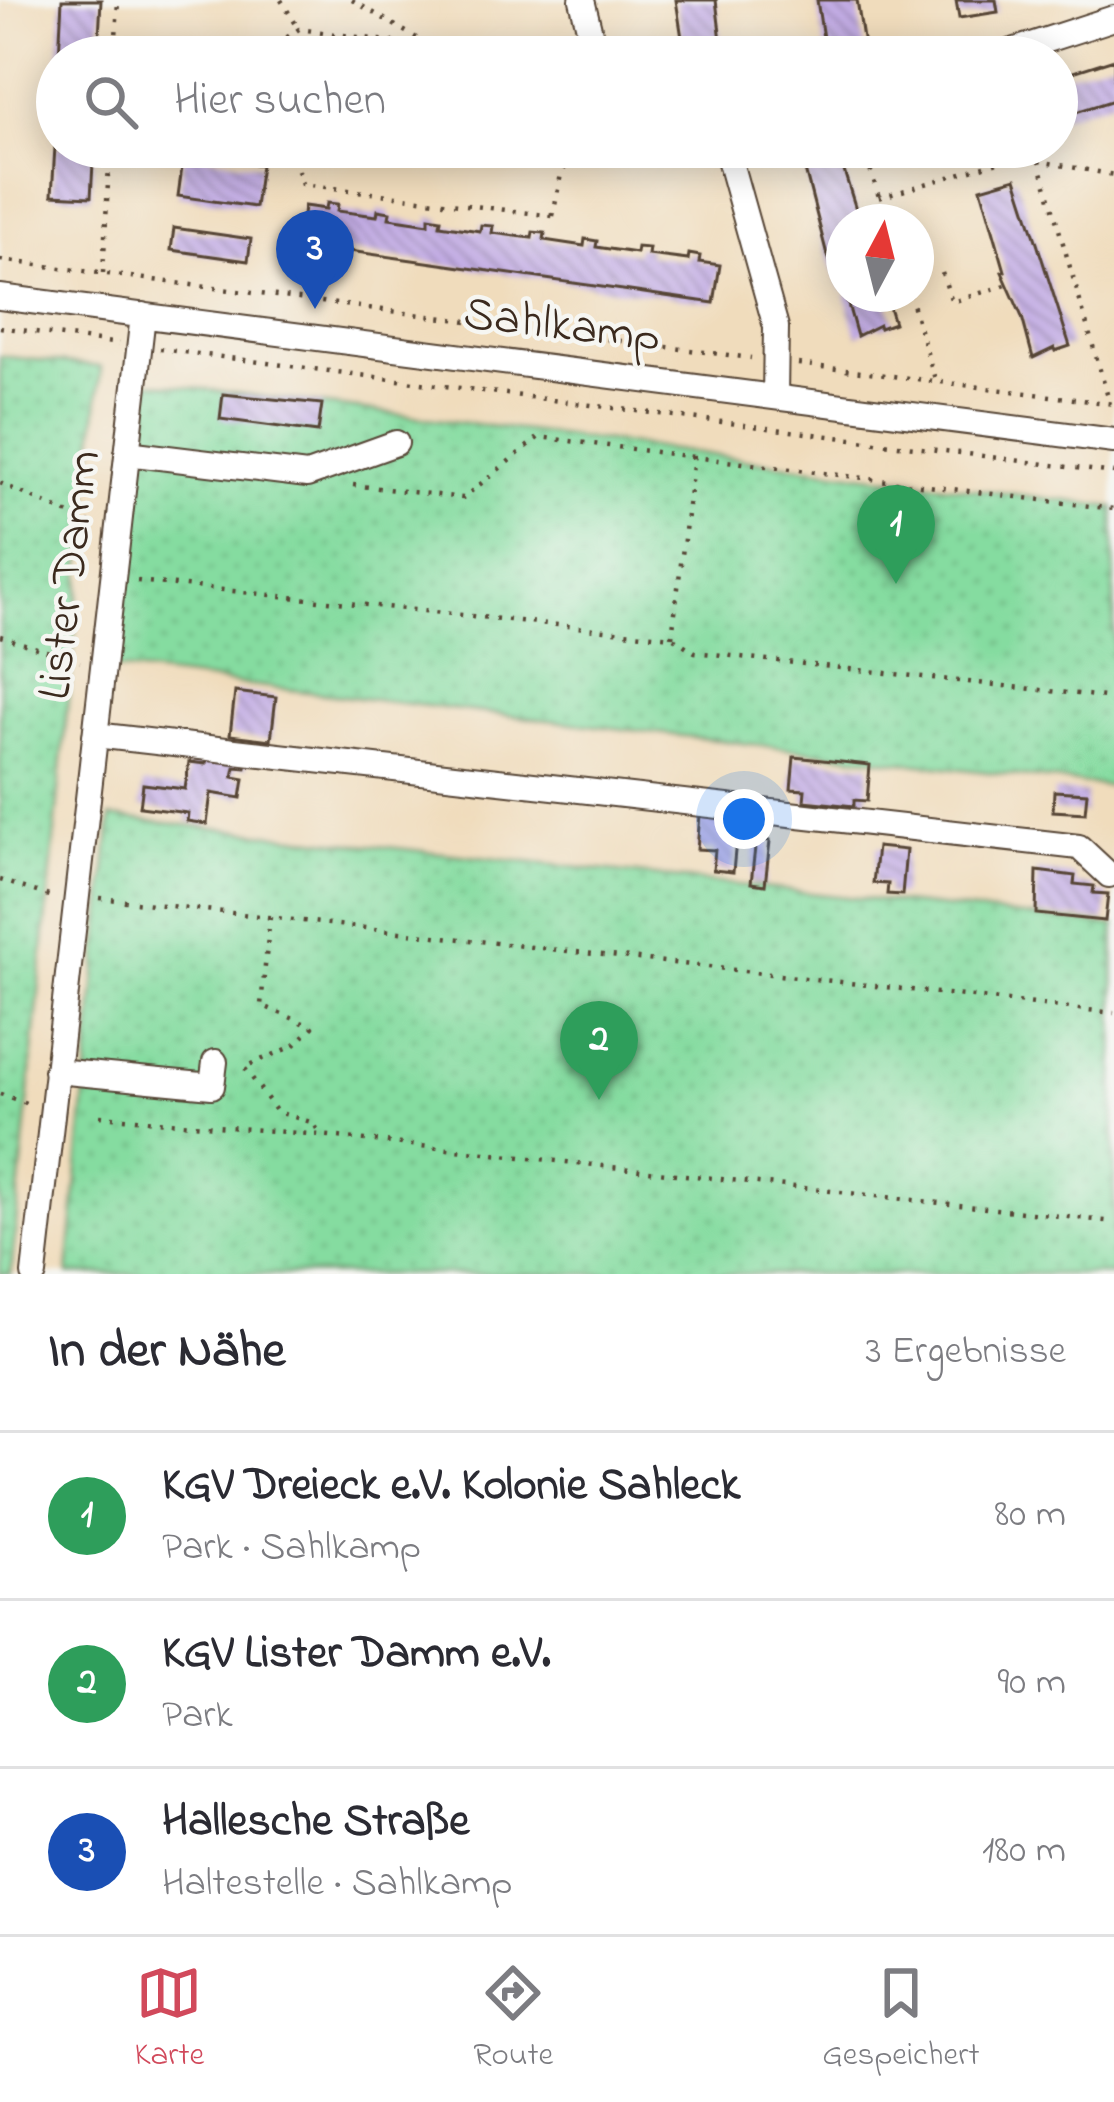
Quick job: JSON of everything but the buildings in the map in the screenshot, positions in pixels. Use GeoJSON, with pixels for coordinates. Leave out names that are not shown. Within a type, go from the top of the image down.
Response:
{"type":"FeatureCollection","features":[{"type":"Feature","properties":{"kind":"street"},"geometry":{"type":"LineString","coordinates":[[581,0],[590,36]]}},
{"type":"Feature","properties":{"kind":"street"},"geometry":{"type":"LineString","coordinates":[[1059,36],[1114,18]]}},
{"type":"Feature","properties":{"kind":"street"},"geometry":{"type":"LineString","coordinates":[[733,168],[776,327],[775,397]]}},
{"type":"Feature","properties":{"kind":"street","name":"Sahlkamp"},"geometry":{"type":"LineString","coordinates":[[0,296],[1114,441]]}},
{"type":"Feature","properties":{"kind":"street","name":"Lister Damm"},"geometry":{"type":"LineString","coordinates":[[34,1274],[143,315]]}},
{"type":"Feature","properties":{"kind":"street"},"geometry":{"type":"LineString","coordinates":[[128,453],[307,475],[396,443]]}},
{"type":"Feature","properties":{"kind":"street"},"geometry":{"type":"LineString","coordinates":[[95,735],[1079,847],[1109,875]]}},
{"type":"Feature","properties":{"kind":"street"},"geometry":{"type":"LineString","coordinates":[[56,1071],[212,1087],[215,1062]]}},
{"type":"Feature","properties":{"kind":"path"},"geometry":{"type":"LineString","coordinates":[[116,36],[118,0]]}},
{"type":"Feature","properties":{"kind":"path"},"geometry":{"type":"LineString","coordinates":[[281,0],[299,29]]}},
{"type":"Feature","properties":{"kind":"path"},"geometry":{"type":"LineString","coordinates":[[352,0],[414,36]]}},
{"type":"Feature","properties":{"kind":"path"},"geometry":{"type":"LineString","coordinates":[[289,36],[299,29],[353,36]]}},
{"type":"Feature","properties":{"kind":"path"},"geometry":{"type":"LineString","coordinates":[[103,273],[109,168]]}},
{"type":"Feature","properties":{"kind":"path"},"geometry":{"type":"LineString","coordinates":[[297,168],[302,184],[557,217],[565,168]]}},
{"type":"Feature","properties":{"kind":"path"},"geometry":{"type":"LineString","coordinates":[[869,168],[881,204]]}},
{"type":"Feature","properties":{"kind":"path"},"geometry":{"type":"LineString","coordinates":[[879,199],[979,168]]}},
{"type":"Feature","properties":{"kind":"path"},"geometry":{"type":"LineString","coordinates":[[0,260],[1112,404],[1041,168]]}},
{"type":"Feature","properties":{"kind":"path"},"geometry":{"type":"LineString","coordinates":[[1074,168],[1114,176]]}},
{"type":"Feature","properties":{"kind":"path"},"geometry":{"type":"LineString","coordinates":[[942,273],[952,302],[1006,286]]}},
{"type":"Feature","properties":{"kind":"path"},"geometry":{"type":"LineString","coordinates":[[915,312],[935,379]]}},
{"type":"Feature","properties":{"kind":"path"},"geometry":{"type":"LineString","coordinates":[[0,327],[1114,473]]}},
{"type":"Feature","properties":{"kind":"path"},"geometry":{"type":"LineString","coordinates":[[352,484],[463,498],[539,437],[1114,508]]}},
{"type":"Feature","properties":{"kind":"path"},"geometry":{"type":"LineString","coordinates":[[671,638],[694,457]]}},
{"type":"Feature","properties":{"kind":"path"},"geometry":{"type":"LineString","coordinates":[[0,483],[118,535]]}},
{"type":"Feature","properties":{"kind":"path"},"geometry":{"type":"LineString","coordinates":[[113,579],[671,638],[695,652],[1114,698]]}},
{"type":"Feature","properties":{"kind":"path"},"geometry":{"type":"LineString","coordinates":[[0,636],[103,670]]}},
{"type":"Feature","properties":{"kind":"path"},"geometry":{"type":"LineString","coordinates":[[0,880],[76,900],[270,917],[1114,1013]]}},
{"type":"Feature","properties":{"kind":"path"},"geometry":{"type":"LineString","coordinates":[[270,917],[261,1005],[313,1027],[294,1046],[244,1066],[277,1112],[314,1123],[320,1135]]}},
{"type":"Feature","properties":{"kind":"path"},"geometry":{"type":"LineString","coordinates":[[0,1094],[52,1112]]}},
{"type":"Feature","properties":{"kind":"path"},"geometry":{"type":"LineString","coordinates":[[100,1116],[320,1135],[1114,1222]]}},
{"type":"Feature","properties":{"kind":"green space"},"geometry":{"type":"Polygon","coordinates":[[[0,356],[101,367],[11,1274],[0,1274],[0,356]]]}},
{"type":"Feature","properties":{"kind":"green space"},"geometry":{"type":"Polygon","coordinates":[[[148,382],[1114,507],[1114,787],[114,669],[148,382]]]}},
{"type":"Feature","properties":{"kind":"green space"},"geometry":{"type":"Polygon","coordinates":[[[111,817],[1114,926],[1114,1274],[68,1274],[111,817]]]}},
{"type":"Feature","properties":{"kind":"place","name":"Hallesche Straße"},"geometry":{"type":"Point","coordinates":[315,309]}},
{"type":"Feature","properties":{"kind":"place","name":"KGV Dreieck e.V. Kolonie Sahleck"},"geometry":{"type":"Point","coordinates":[896,584]}},
{"type":"Feature","properties":{"kind":"place","name":"KGV Lister Damm e.V."},"geometry":{"type":"Point","coordinates":[599,1100]}}]}
